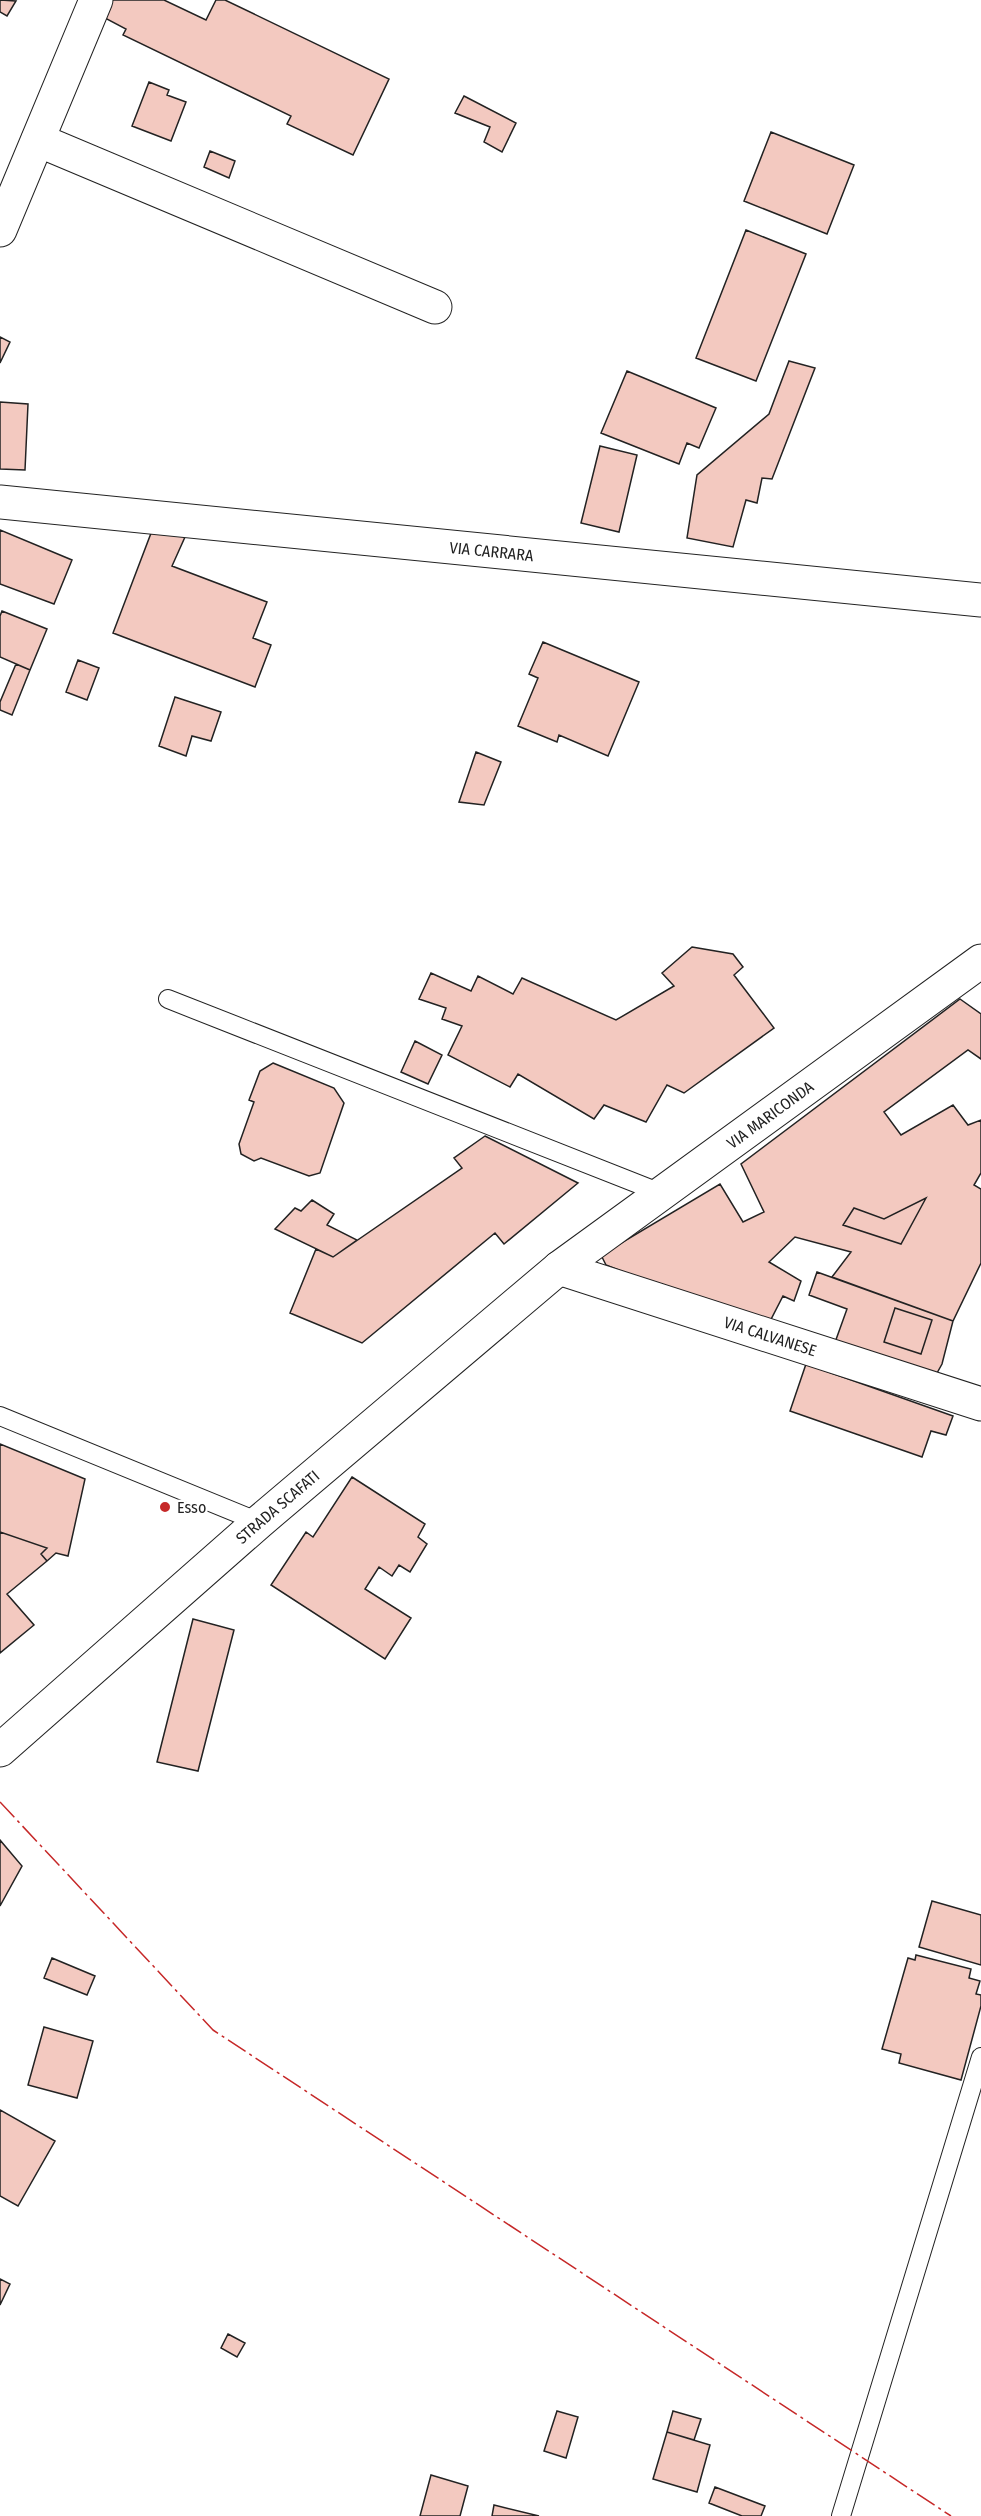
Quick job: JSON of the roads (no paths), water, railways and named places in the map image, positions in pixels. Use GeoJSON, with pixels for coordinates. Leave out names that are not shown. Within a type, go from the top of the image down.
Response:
{"type":"FeatureCollection","features":[{"type":"Feature","properties":{"kind":"street"},"geometry":{"type":"LineString","coordinates":[[0,230],[96,0]]}},
{"type":"Feature","properties":{"kind":"street"},"geometry":{"type":"LineString","coordinates":[[38,140],[435,307]]}},
{"type":"Feature","properties":{"kind":"street","name":"VIA CARRARA"},"geometry":{"type":"LineString","coordinates":[[0,502],[981,600]]}},
{"type":"Feature","properties":{"kind":"street","name":"VIA MARICONDA"},"geometry":{"type":"LineString","coordinates":[[559,1268],[981,961]]}},
{"type":"Feature","properties":{"kind":"street","name":"VIA CALVANESE"},"geometry":{"type":"LineString","coordinates":[[559,1268],[981,1404]]}},
{"type":"Feature","properties":{"kind":"street","name":"STRADA SCAFATI"},"geometry":{"type":"LineString","coordinates":[[0,1750],[259,1522],[559,1268]]}},
{"type":"Feature","properties":{"kind":"lane"},"geometry":{"type":"LineString","coordinates":[[168,999],[661,1193]]}},
{"type":"Feature","properties":{"kind":"lane"},"geometry":{"type":"LineString","coordinates":[[0,1416],[259,1522]]}},
{"type":"Feature","properties":{"kind":"lane"},"geometry":{"type":"LineString","coordinates":[[841,2516],[981,2057]]}},
{"type":"Feature","properties":{"kind":"place","name":"Esso"},"geometry":{"type":"Point","coordinates":[165,1507]}}]}
